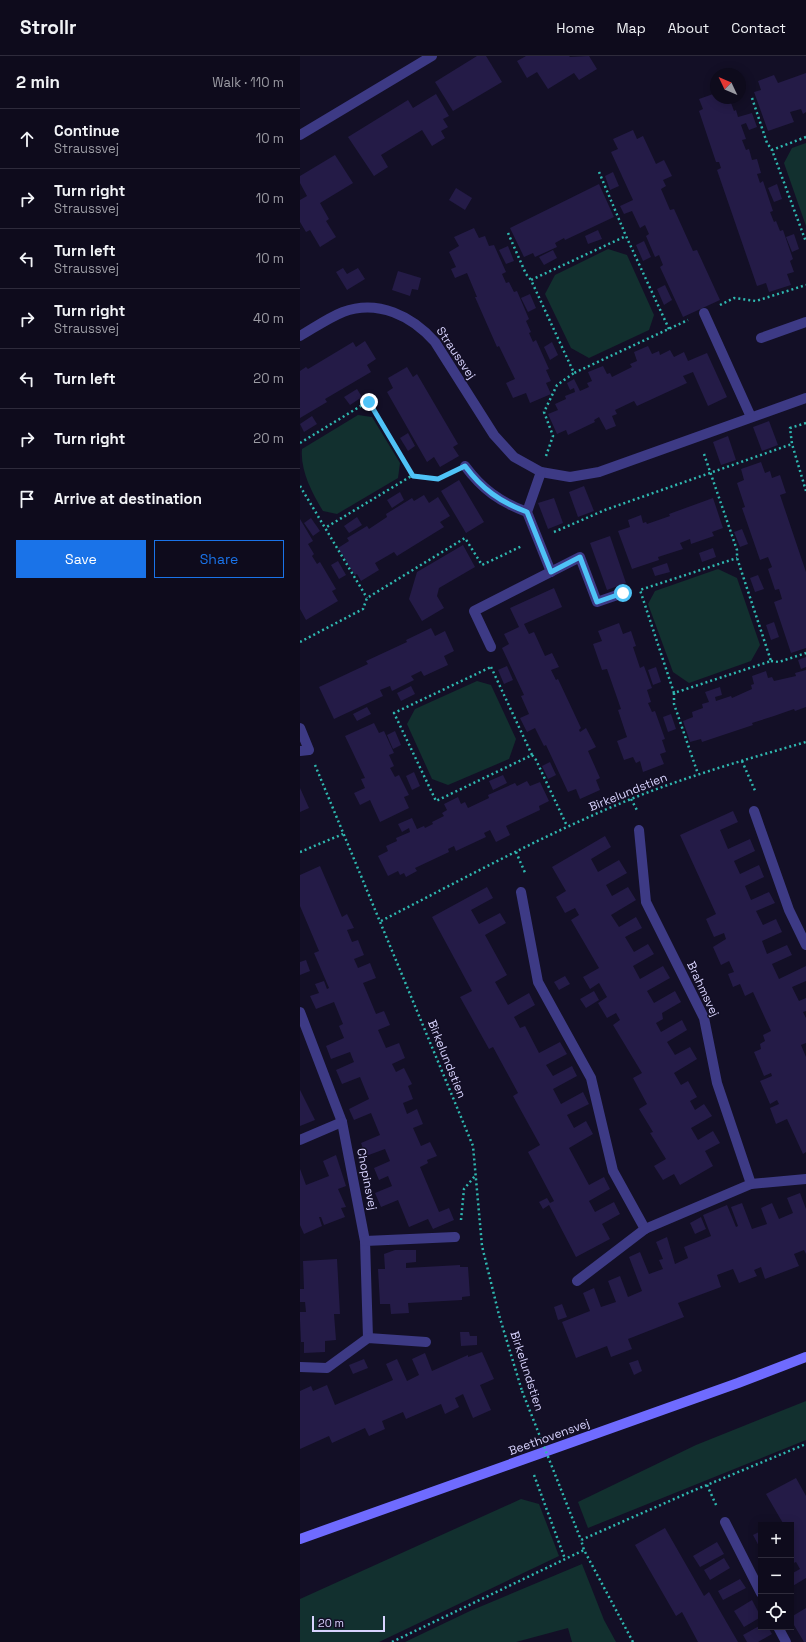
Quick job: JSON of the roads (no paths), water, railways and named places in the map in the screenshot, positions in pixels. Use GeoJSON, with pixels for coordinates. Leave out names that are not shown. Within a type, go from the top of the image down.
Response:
{"type":"FeatureCollection","features":[{"type":"Feature","properties":{"kind":"street"},"geometry":{"type":"LineString","coordinates":[[300,135],[432,56]]}},
{"type":"Feature","properties":{"kind":"street","name":"Straussvej"},"geometry":{"type":"LineString","coordinates":[[300,336],[330,318],[345,312],[362,308],[395,312],[410,319],[423,329],[434,342],[494,435],[514,457],[541,472],[570,477],[600,472],[806,398]]}},
{"type":"Feature","properties":{"kind":"street"},"geometry":{"type":"LineString","coordinates":[[704,313],[751,417]]}},
{"type":"Feature","properties":{"kind":"street"},"geometry":{"type":"LineString","coordinates":[[761,338],[806,322]]}},
{"type":"Feature","properties":{"kind":"street"},"geometry":{"type":"LineString","coordinates":[[465,466],[477,482],[492,495],[508,505],[527,512]]}},
{"type":"Feature","properties":{"kind":"street"},"geometry":{"type":"LineString","coordinates":[[541,472],[527,512],[551,572]]}},
{"type":"Feature","properties":{"kind":"street"},"geometry":{"type":"LineString","coordinates":[[492,647],[474,611],[580,557],[597,602],[623,593]]}},
{"type":"Feature","properties":{"kind":"street"},"geometry":{"type":"LineString","coordinates":[[300,728],[304,750]]}},
{"type":"Feature","properties":{"kind":"street"},"geometry":{"type":"LineString","coordinates":[[754,811],[789,910],[806,944]]}},
{"type":"Feature","properties":{"kind":"street","name":"Brahmsvej"},"geometry":{"type":"LineString","coordinates":[[639,830],[646,902],[704,1018],[717,1083],[751,1184]]}},
{"type":"Feature","properties":{"kind":"street"},"geometry":{"type":"LineString","coordinates":[[521,892],[538,982],[591,1078],[613,1170],[645,1229]]}},
{"type":"Feature","properties":{"kind":"street","name":"Chopinsvej"},"geometry":{"type":"LineString","coordinates":[[300,1012],[342,1122],[365,1241],[368,1338]]}},
{"type":"Feature","properties":{"kind":"street"},"geometry":{"type":"LineString","coordinates":[[300,1140],[342,1122]]}},
{"type":"Feature","properties":{"kind":"street"},"geometry":{"type":"LineString","coordinates":[[577,1281],[645,1229],[751,1184],[806,1179]]}},
{"type":"Feature","properties":{"kind":"street"},"geometry":{"type":"LineString","coordinates":[[365,1241],[455,1237]]}},
{"type":"Feature","properties":{"kind":"street"},"geometry":{"type":"LineString","coordinates":[[300,1367],[327,1368],[368,1338],[426,1342]]}},
{"type":"Feature","properties":{"kind":"street","name":"Beethovensvej"},"geometry":{"type":"LineString","coordinates":[[300,1539],[806,1357]]}},
{"type":"Feature","properties":{"kind":"street"},"geometry":{"type":"LineString","coordinates":[[725,1522],[758,1587]]}},
{"type":"Feature","properties":{"kind":"street"},"geometry":{"type":"LineString","coordinates":[[780,1630],[786,1642]]}}]}
